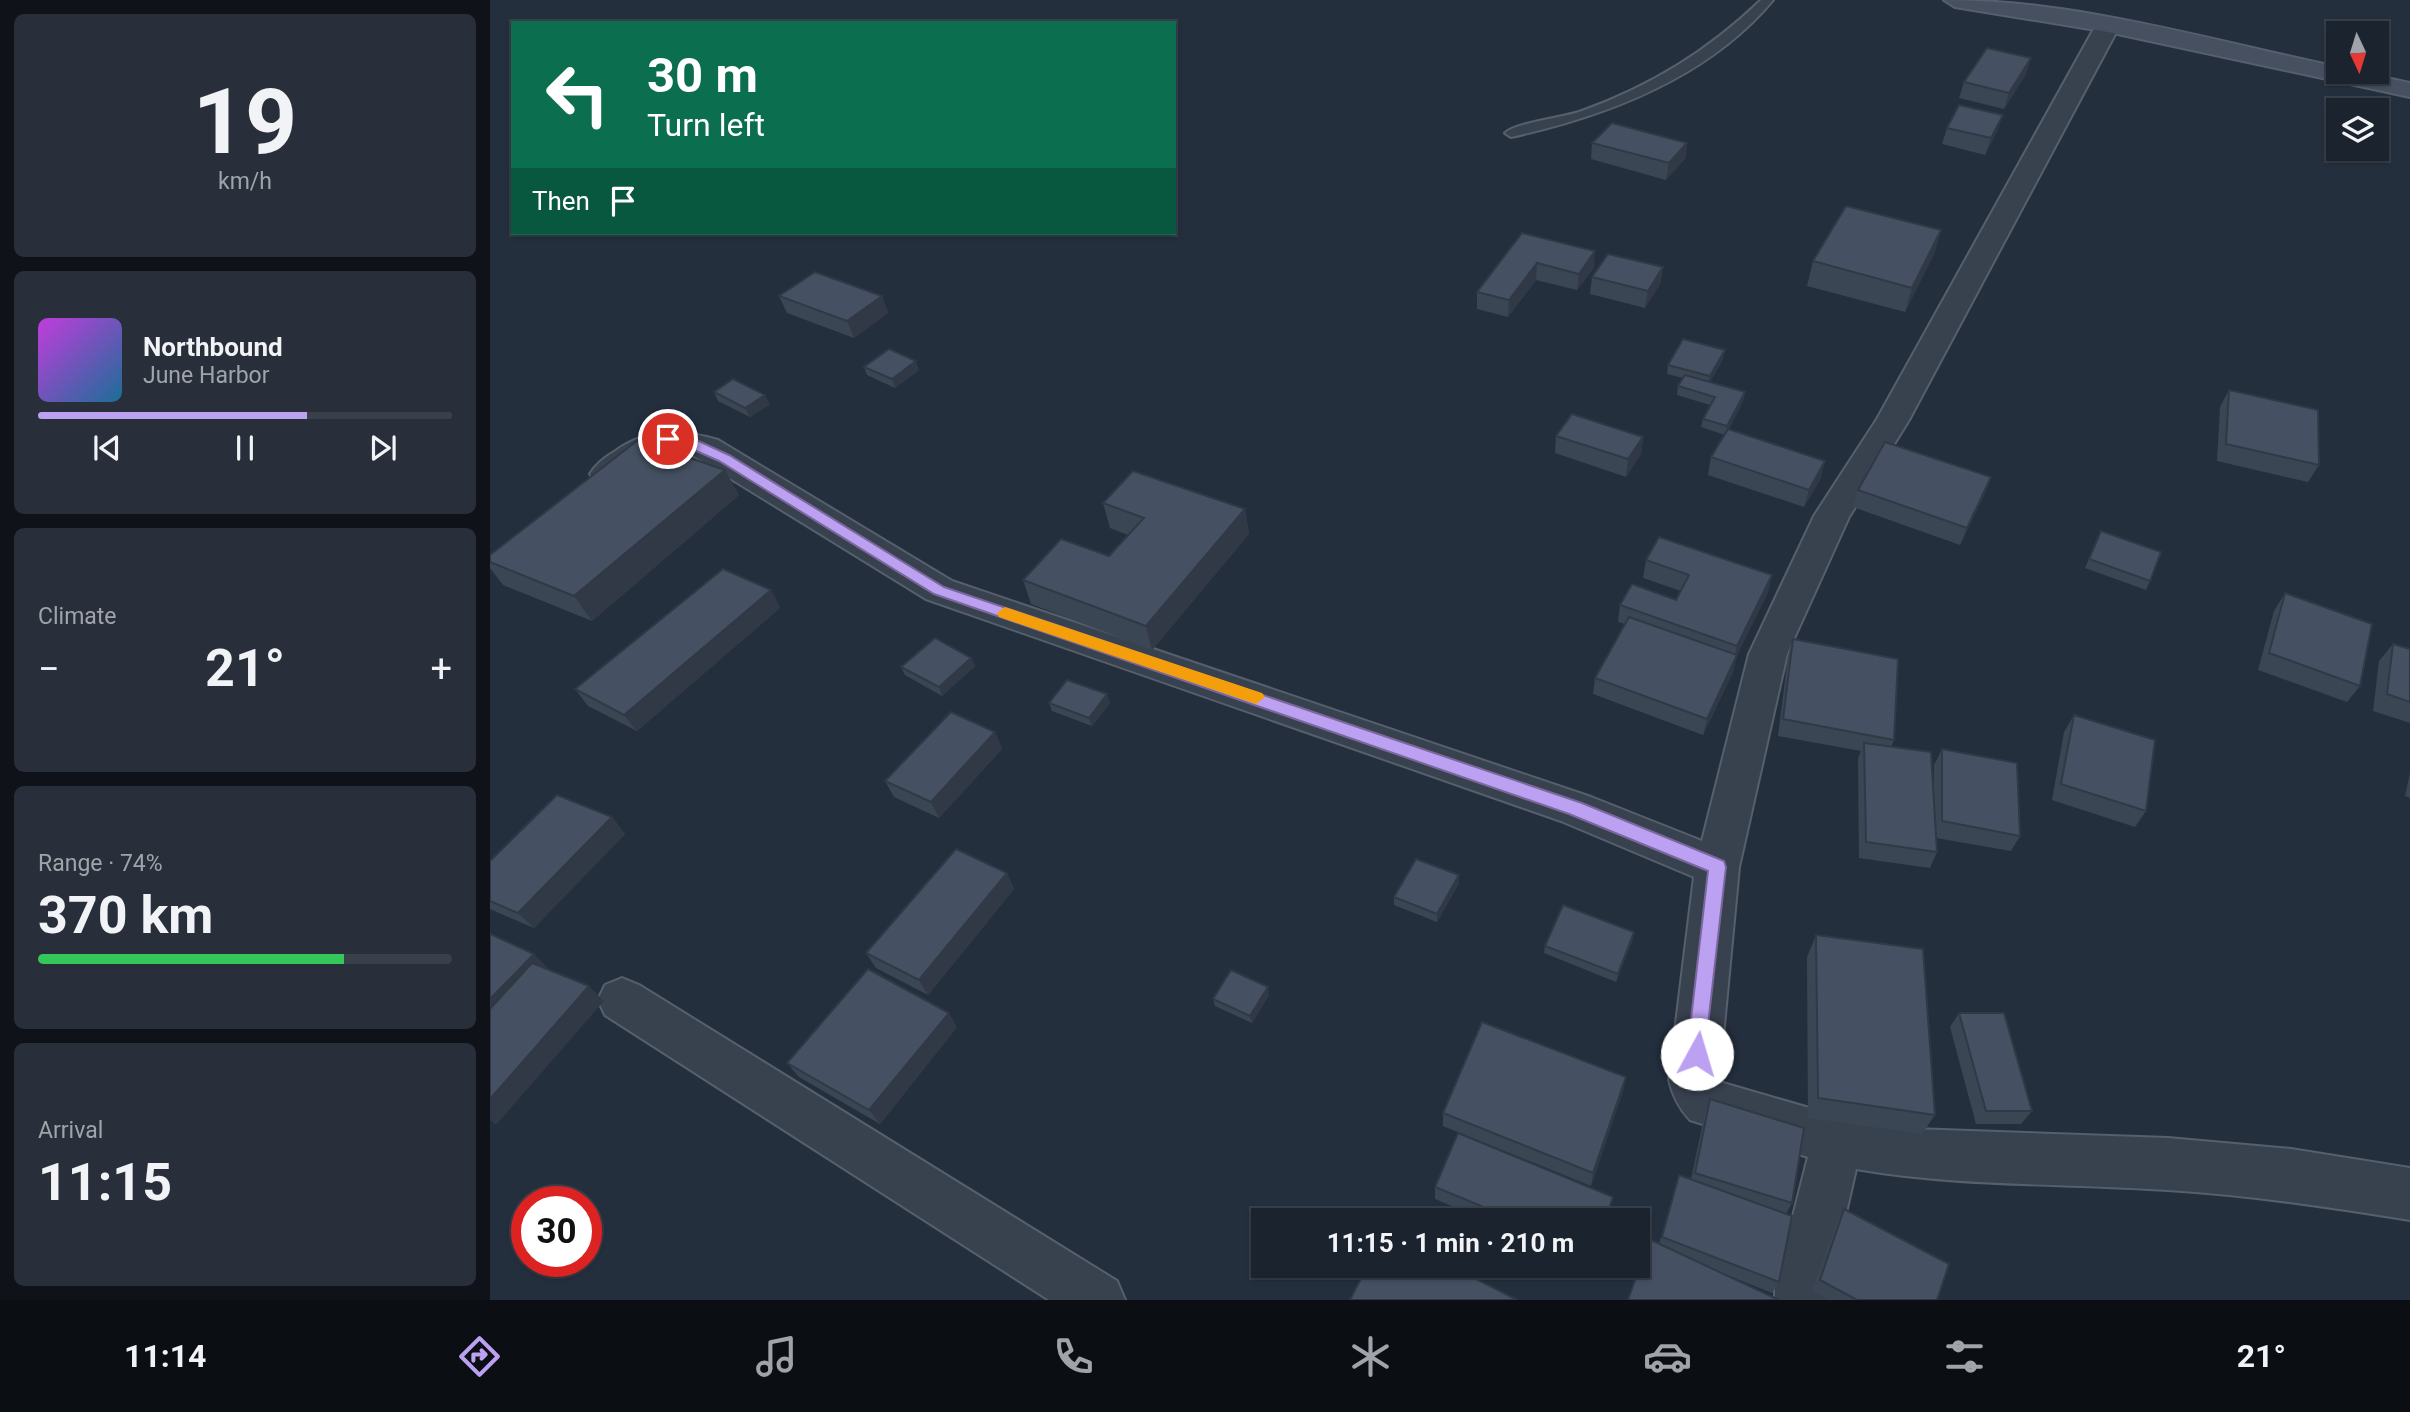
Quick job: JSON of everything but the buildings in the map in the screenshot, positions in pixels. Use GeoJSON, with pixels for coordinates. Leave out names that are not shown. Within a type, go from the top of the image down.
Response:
{"type":"FeatureCollection","features":[{"type":"Feature","properties":{"kind":"street"},"geometry":{"type":"LineString","coordinates":[[1955,0],[2108,25],[2410,90]]}},
{"type":"Feature","properties":{"kind":"street"},"geometry":{"type":"LineString","coordinates":[[2108,25],[1899,409],[1832,516],[1768,654],[1717,867],[1694,1080],[1696,1090],[1708,1103],[1837,1141],[1914,1154],[2168,1164],[2291,1175],[2410,1194]]}},
{"type":"Feature","properties":{"kind":"street"},"geometry":{"type":"LineString","coordinates":[[575,499],[639,449],[659,441],[688,442],[724,458],[939,590],[1576,808],[1717,867]]}},
{"type":"Feature","properties":{"kind":"street"},"geometry":{"type":"LineString","coordinates":[[622,1000],[1098,1300]]}},
{"type":"Feature","properties":{"kind":"street"},"geometry":{"type":"LineString","coordinates":[[1802,1300],[1802,1287],[1837,1141]]}},
{"type":"Feature","properties":{"kind":"lane"},"geometry":{"type":"LineString","coordinates":[[1511,133],[1581,118],[1670,77],[1715,50],[1767,0]]}},
{"type":"Feature","properties":{"kind":"slow traffic"},"geometry":{"type":"LineString","coordinates":[[1005,613],[1256,697]]}},
{"type":"Feature","properties":{"kind":"route"},"geometry":{"type":"LineString","coordinates":[[668,439],[706,448],[724,458],[939,590],[979,606],[1209,681],[1576,808],[1717,867],[1697,1054]]}}]}
